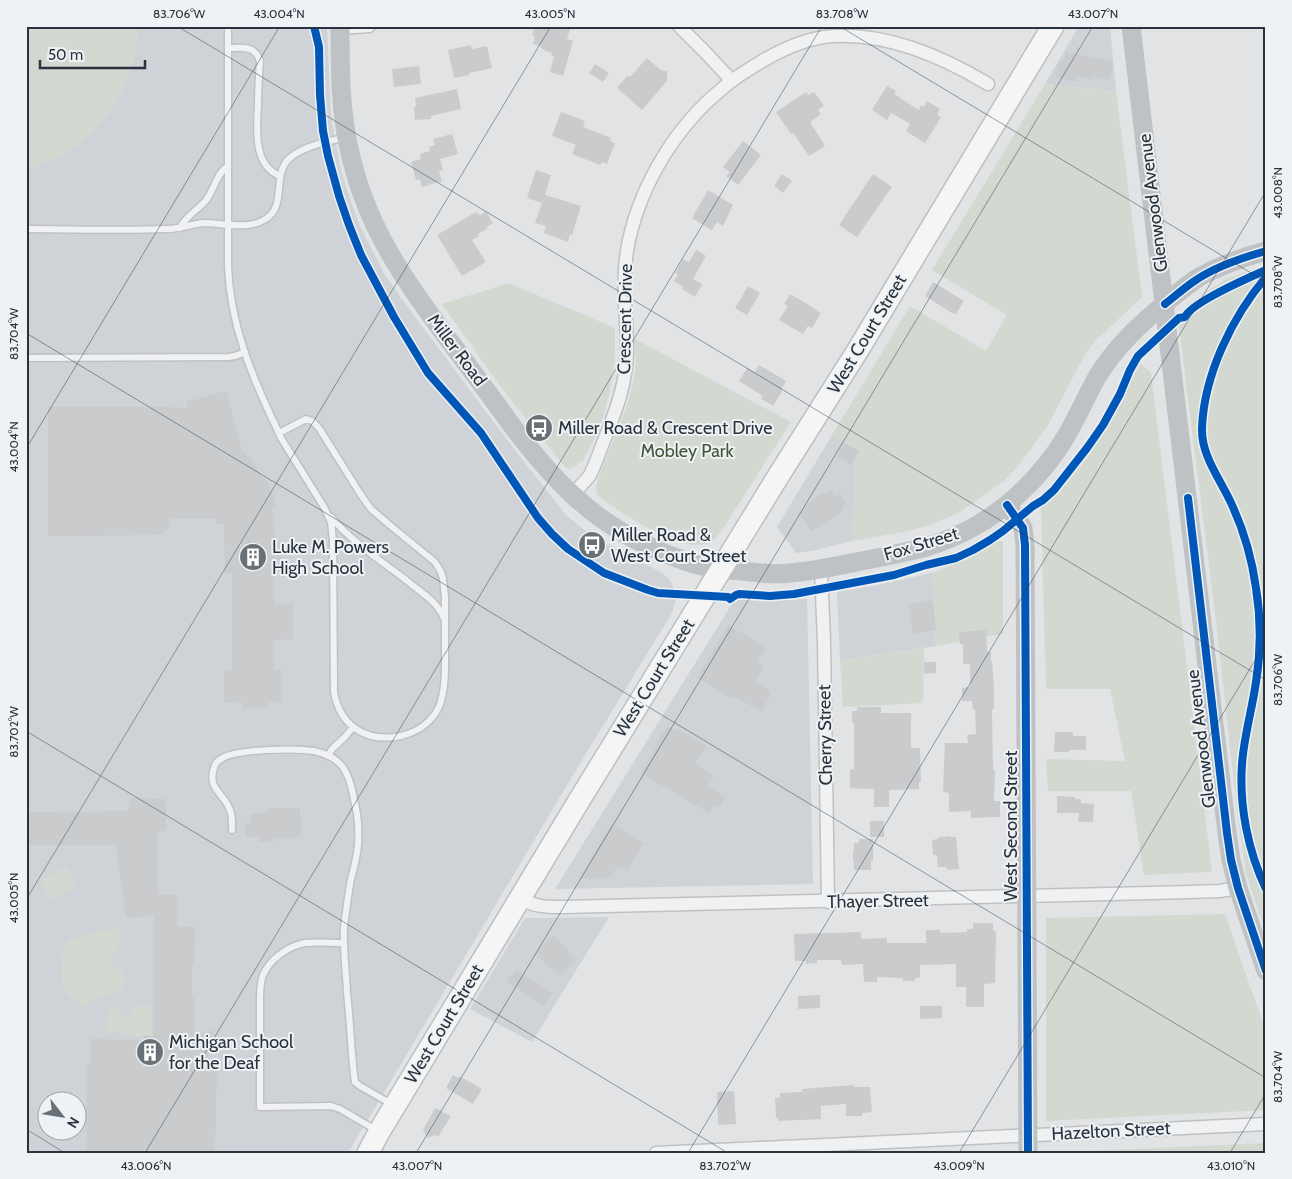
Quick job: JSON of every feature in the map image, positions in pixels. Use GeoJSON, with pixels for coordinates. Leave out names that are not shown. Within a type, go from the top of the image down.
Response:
{"type":"FeatureCollection","features":[{"type":"Feature","properties":{"kind":"main road","name":"West Court Street"},"geometry":{"type":"LineString","coordinates":[[368,1153],[394,1106],[520,898],[721,569],[863,342],[1053,26]]}},
{"type":"Feature","properties":{"kind":"street"},"geometry":{"type":"LineString","coordinates":[[340,27],[369,26]]}},
{"type":"Feature","properties":{"kind":"street"},"geometry":{"type":"LineString","coordinates":[[679,26],[712,58],[732,81]]}},
{"type":"Feature","properties":{"kind":"street","name":"Glenwood Avenue"},"geometry":{"type":"LineString","coordinates":[[1131,26],[1231,860],[1238,888],[1266,972]]}},
{"type":"Feature","properties":{"kind":"street","name":"Miller Road"},"geometry":{"type":"LineString","coordinates":[[340,27],[342,98],[353,167],[365,203],[386,248],[402,276],[521,437],[572,495],[606,522],[634,539],[683,560],[721,569]]}},
{"type":"Feature","properties":{"kind":"street","name":"Crescent Drive"},"geometry":{"type":"LineString","coordinates":[[572,495],[590,474],[622,390],[627,356],[624,303],[625,264],[629,240],[641,201],[656,168],[681,132],[705,104],[732,81],[766,59],[807,41],[827,36],[866,37],[898,44],[942,61],[988,84]]}},
{"type":"Feature","properties":{"kind":"street","name":"Fox Street"},"geometry":{"type":"LineString","coordinates":[[721,569],[776,574],[821,569],[914,550],[953,538],[969,530],[1006,505],[1032,481],[1059,447],[1092,386],[1110,358],[1134,331],[1193,281],[1234,261],[1266,251]]}},
{"type":"Feature","properties":{"kind":"street","name":"West Second Street"},"geometry":{"type":"LineString","coordinates":[[1006,505],[1023,528],[1026,545],[1028,1144]]}},
{"type":"Feature","properties":{"kind":"street","name":"Cherry Street"},"geometry":{"type":"LineString","coordinates":[[821,569],[828,902]]}},
{"type":"Feature","properties":{"kind":"street","name":"Thayer Street"},"geometry":{"type":"LineString","coordinates":[[520,898],[534,905],[548,907],[1026,898],[1220,891],[1238,888]]}},
{"type":"Feature","properties":{"kind":"street","name":"Hazelton Street"},"geometry":{"type":"LineString","coordinates":[[656,1153],[1028,1144],[1266,1124]]}},
{"type":"Feature","properties":{"kind":"lane"},"geometry":{"type":"LineString","coordinates":[[228,26],[229,291],[238,332],[245,352],[279,433],[328,514],[338,526],[430,600],[440,612],[445,624]]}},
{"type":"Feature","properties":{"kind":"lane"},"geometry":{"type":"LineString","coordinates":[[228,48],[251,49],[256,52],[260,60],[256,131],[258,145],[267,166],[272,172],[280,176]]}},
{"type":"Feature","properties":{"kind":"lane"},"geometry":{"type":"LineString","coordinates":[[26,230],[165,230],[203,223],[254,224],[271,215],[276,206],[280,176],[287,160],[296,153],[323,142],[347,137]]}},
{"type":"Feature","properties":{"kind":"lane"},"geometry":{"type":"LineString","coordinates":[[180,228],[186,219],[205,202],[222,172],[228,166]]}},
{"type":"Feature","properties":{"kind":"lane"},"geometry":{"type":"LineString","coordinates":[[26,358],[229,357],[245,352]]}},
{"type":"Feature","properties":{"kind":"lane"},"geometry":{"type":"LineString","coordinates":[[279,433],[306,419],[315,424],[366,503],[387,523],[435,562],[441,572],[444,586],[445,624],[444,690],[438,708],[429,722],[414,732],[384,738],[367,735],[353,727],[339,709],[334,692],[333,541],[328,514]]}},
{"type":"Feature","properties":{"kind":"lane"},"geometry":{"type":"LineString","coordinates":[[328,756],[332,749],[353,727]]}},
{"type":"Feature","properties":{"kind":"lane"},"geometry":{"type":"LineString","coordinates":[[232,830],[232,817],[229,808],[213,783],[213,769],[220,759],[232,754],[274,749],[315,751],[339,762],[344,770],[350,783],[358,822],[358,848],[347,903],[344,943],[354,1079],[360,1086],[394,1106]]}},
{"type":"Feature","properties":{"kind":"lane"},"geometry":{"type":"LineString","coordinates":[[344,943],[311,943],[292,947],[273,960],[263,974],[260,998],[260,1107],[331,1106],[340,1109],[379,1132]]}},
{"type":"Feature","properties":{"kind":"shaded area"},"geometry":{"type":"Polygon","coordinates":[[[26,26],[327,26],[331,116],[341,171],[360,226],[384,273],[504,436],[566,515],[605,543],[663,573],[671,582],[675,592],[672,613],[576,770],[348,1153],[26,1153],[26,26]]]}},
{"type":"Feature","properties":{"kind":"shaded area"},"geometry":{"type":"Polygon","coordinates":[[[1079,26],[1110,26],[1116,91],[1045,84],[1079,26]]]}},
{"type":"Feature","properties":{"kind":"shaded area"},"geometry":{"type":"Polygon","coordinates":[[[832,435],[856,449],[852,541],[796,553],[777,527],[832,435]]]}},
{"type":"Feature","properties":{"kind":"shaded area"},"geometry":{"type":"Polygon","coordinates":[[[932,573],[936,646],[840,660],[837,592],[932,573]]]}},
{"type":"Feature","properties":{"kind":"shaded area"},"geometry":{"type":"Polygon","coordinates":[[[743,599],[762,601],[807,599],[813,884],[555,889],[730,607],[735,601],[743,599]]]}},
{"type":"Feature","properties":{"kind":"shaded area"},"geometry":{"type":"Polygon","coordinates":[[[609,917],[532,1042],[470,1009],[525,918],[609,917]]]}},
{"type":"Feature","properties":{"kind":"green space"},"geometry":{"type":"Polygon","coordinates":[[[26,26],[139,26],[136,51],[129,74],[119,96],[106,116],[90,134],[71,149],[50,161],[26,170],[26,26]]]}},
{"type":"Feature","properties":{"kind":"green space"},"geometry":{"type":"Polygon","coordinates":[[[1045,84],[1116,91],[1142,297],[1094,342],[1084,356],[1048,425],[1020,464],[1003,482],[960,512],[931,525],[904,532],[852,541],[856,449],[832,435],[910,306],[986,351],[1007,315],[932,270],[1045,84]]]}},
{"type":"Feature","properties":{"kind":"green space"},"geometry":{"type":"Polygon","coordinates":[[[1266,265],[1266,932],[1246,874],[1179,327],[1181,314],[1191,302],[1226,279],[1266,265]]]}},
{"type":"Feature","properties":{"kind":"green space","name":"Mobley Park"},"geometry":{"type":"Polygon","coordinates":[[[509,283],[615,328],[615,357],[609,395],[600,428],[583,461],[570,469],[565,467],[500,386],[442,304],[509,283]]]}},
{"type":"Feature","properties":{"kind":"green space","name":"Mobley Park"},"geometry":{"type":"Polygon","coordinates":[[[635,339],[791,422],[721,532],[709,544],[691,545],[657,533],[627,516],[597,494],[597,481],[625,412],[633,383],[635,339]]]}},
{"type":"Feature","properties":{"kind":"green space"},"geometry":{"type":"Polygon","coordinates":[[[1139,362],[1151,373],[1212,872],[1144,875],[1131,791],[1048,791],[1046,759],[1125,761],[1110,689],[1046,689],[1041,508],[1053,497],[1103,434],[1120,404],[1139,362]]]}},
{"type":"Feature","properties":{"kind":"green space"},"geometry":{"type":"Polygon","coordinates":[[[998,541],[1003,541],[1003,634],[936,646],[932,573],[957,563],[998,541]]]}},
{"type":"Feature","properties":{"kind":"green space"},"geometry":{"type":"Polygon","coordinates":[[[924,648],[923,703],[843,707],[840,660],[924,648]]]}},
{"type":"Feature","properties":{"kind":"green space"},"geometry":{"type":"Polygon","coordinates":[[[67,867],[76,888],[50,900],[40,880],[67,867]]]}},
{"type":"Feature","properties":{"kind":"green space"},"geometry":{"type":"Polygon","coordinates":[[[1225,914],[1266,1032],[1266,1110],[1046,1121],[1046,918],[1225,914]]]}},
{"type":"Feature","properties":{"kind":"green space"},"geometry":{"type":"Polygon","coordinates":[[[117,927],[121,940],[111,960],[114,966],[123,973],[123,986],[118,991],[96,998],[85,1008],[68,994],[62,983],[65,943],[71,939],[117,927]]]}},
{"type":"Feature","properties":{"kind":"green space"},"geometry":{"type":"Polygon","coordinates":[[[145,1005],[152,1009],[152,1035],[136,1036],[106,1031],[108,1013],[111,1008],[120,1008],[121,1016],[132,1016],[132,1008],[145,1005]]]}},
{"type":"Feature","properties":{"kind":"green space"},"geometry":{"type":"Polygon","coordinates":[[[1266,1143],[1266,1153],[1045,1153],[1266,1143]]]}},
{"type":"Feature","properties":{"kind":"building"},"geometry":{"type":"Polygon","coordinates":[[[535,26],[561,26],[570,29],[567,39],[573,41],[563,76],[550,72],[554,56],[551,55],[552,53],[543,50],[541,46],[533,44],[535,36],[532,35],[535,26]]]}},
{"type":"Feature","properties":{"kind":"building"},"geometry":{"type":"Polygon","coordinates":[[[471,45],[472,49],[487,46],[492,68],[454,78],[448,50],[471,45]]]}},
{"type":"Feature","properties":{"kind":"building"},"geometry":{"type":"Polygon","coordinates":[[[1066,52],[1113,61],[1110,80],[1092,76],[1091,79],[1076,76],[1075,81],[1056,78],[1059,62],[1063,63],[1066,52]]]}},
{"type":"Feature","properties":{"kind":"building"},"geometry":{"type":"Polygon","coordinates":[[[647,58],[662,71],[667,71],[667,81],[642,110],[617,88],[647,58]]]}},
{"type":"Feature","properties":{"kind":"building"},"geometry":{"type":"Polygon","coordinates":[[[595,64],[609,73],[603,82],[589,73],[595,64]]]}},
{"type":"Feature","properties":{"kind":"building"},"geometry":{"type":"Polygon","coordinates":[[[419,66],[421,84],[394,87],[392,69],[419,66]]]}},
{"type":"Feature","properties":{"kind":"building"},"geometry":{"type":"Polygon","coordinates":[[[887,86],[896,91],[894,94],[919,110],[921,105],[924,107],[927,101],[940,109],[937,115],[941,117],[925,143],[906,131],[910,124],[891,113],[887,120],[872,110],[887,86]]]}},
{"type":"Feature","properties":{"kind":"building"},"geometry":{"type":"Polygon","coordinates":[[[457,89],[461,109],[431,116],[431,119],[415,120],[415,98],[457,89]]]}},
{"type":"Feature","properties":{"kind":"building"},"geometry":{"type":"Polygon","coordinates":[[[806,92],[808,95],[814,92],[824,106],[818,110],[821,114],[810,122],[825,146],[809,156],[776,112],[806,92]]]}},
{"type":"Feature","properties":{"kind":"building"},"geometry":{"type":"Polygon","coordinates":[[[561,112],[585,121],[583,127],[611,138],[610,141],[615,143],[607,164],[602,162],[600,165],[572,154],[576,145],[552,136],[561,112]]]}},
{"type":"Feature","properties":{"kind":"building"},"geometry":{"type":"Polygon","coordinates":[[[452,134],[458,154],[440,159],[443,170],[439,171],[442,181],[422,187],[420,179],[416,180],[411,162],[421,159],[420,154],[430,151],[429,147],[435,145],[433,139],[452,134]]]}},
{"type":"Feature","properties":{"kind":"building"},"geometry":{"type":"Polygon","coordinates":[[[743,141],[761,155],[738,185],[726,176],[730,172],[723,167],[743,141]]]}},
{"type":"Feature","properties":{"kind":"building"},"geometry":{"type":"Polygon","coordinates":[[[536,170],[551,175],[545,195],[581,206],[568,242],[544,233],[546,226],[535,223],[542,203],[527,198],[536,170]]]}},
{"type":"Feature","properties":{"kind":"building"},"geometry":{"type":"Polygon","coordinates":[[[782,174],[792,181],[783,193],[774,186],[782,174]]]}},
{"type":"Feature","properties":{"kind":"building"},"geometry":{"type":"Polygon","coordinates":[[[873,174],[892,187],[857,237],[839,225],[873,174]]]}},
{"type":"Feature","properties":{"kind":"building"},"geometry":{"type":"Polygon","coordinates":[[[708,190],[733,205],[723,226],[717,222],[712,230],[692,218],[708,190]]]}},
{"type":"Feature","properties":{"kind":"building"},"geometry":{"type":"Polygon","coordinates":[[[486,211],[493,223],[472,240],[486,262],[462,276],[437,235],[476,212],[476,214],[480,215],[486,211]]]}},
{"type":"Feature","properties":{"kind":"building"},"geometry":{"type":"Polygon","coordinates":[[[696,250],[706,256],[693,279],[702,284],[695,297],[682,289],[683,287],[674,281],[678,275],[675,273],[683,259],[689,262],[696,250]]]}},
{"type":"Feature","properties":{"kind":"building"},"geometry":{"type":"Polygon","coordinates":[[[933,282],[964,301],[956,314],[925,296],[933,282]]]}},
{"type":"Feature","properties":{"kind":"building"},"geometry":{"type":"Polygon","coordinates":[[[748,286],[760,293],[747,315],[735,308],[748,286]]]}},
{"type":"Feature","properties":{"kind":"building"},"geometry":{"type":"Polygon","coordinates":[[[790,294],[821,313],[812,328],[808,326],[803,334],[779,320],[788,306],[784,304],[790,294]]]}},
{"type":"Feature","properties":{"kind":"building"},"geometry":{"type":"Polygon","coordinates":[[[759,365],[786,381],[773,406],[761,399],[763,396],[739,381],[747,368],[755,372],[759,365]]]}},
{"type":"Feature","properties":{"kind":"building","name":"Luke M. Powers High School"},"geometry":{"type":"Polygon","coordinates":[[[226,391],[242,451],[253,461],[266,481],[276,505],[271,507],[275,541],[281,541],[281,573],[273,573],[274,604],[293,603],[293,639],[273,640],[274,670],[281,669],[281,702],[269,702],[269,708],[242,709],[242,702],[224,703],[224,670],[232,670],[232,573],[225,573],[224,524],[217,524],[217,519],[169,519],[169,529],[163,530],[163,535],[48,536],[48,407],[187,408],[186,402],[226,391]]]}},
{"type":"Feature","properties":{"kind":"building"},"geometry":{"type":"Polygon","coordinates":[[[845,443],[859,451],[851,465],[837,457],[845,443]]]}},
{"type":"Feature","properties":{"kind":"building"},"geometry":{"type":"Polygon","coordinates":[[[832,490],[835,496],[840,492],[847,504],[841,508],[843,511],[811,531],[799,512],[806,507],[805,505],[822,493],[824,495],[832,490]]]}},
{"type":"Feature","properties":{"kind":"building"},"geometry":{"type":"Polygon","coordinates":[[[933,601],[936,630],[913,634],[909,604],[933,601]]]}},
{"type":"Feature","properties":{"kind":"building"},"geometry":{"type":"Polygon","coordinates":[[[728,625],[766,647],[757,662],[764,667],[755,682],[772,692],[761,712],[736,697],[734,700],[697,678],[728,625]]]}},
{"type":"Feature","properties":{"kind":"building"},"geometry":{"type":"Polygon","coordinates":[[[986,630],[987,652],[991,652],[994,688],[994,709],[992,709],[993,770],[995,770],[994,801],[1000,801],[1000,817],[971,818],[971,811],[949,812],[949,793],[943,792],[945,743],[968,743],[967,735],[976,734],[975,709],[973,710],[972,701],[962,701],[962,688],[970,687],[970,664],[963,664],[963,644],[960,644],[959,632],[986,630]]]}},
{"type":"Feature","properties":{"kind":"building"},"geometry":{"type":"Polygon","coordinates":[[[924,662],[936,662],[936,673],[924,674],[924,662]]]}},
{"type":"Feature","properties":{"kind":"building"},"geometry":{"type":"Polygon","coordinates":[[[857,707],[881,707],[881,713],[911,713],[911,748],[920,748],[921,782],[919,782],[919,789],[889,790],[889,807],[874,807],[874,789],[850,788],[850,770],[854,769],[854,723],[852,723],[852,711],[857,711],[857,707]]]}},
{"type":"Feature","properties":{"kind":"building"},"geometry":{"type":"Polygon","coordinates":[[[667,726],[675,731],[676,728],[706,745],[695,764],[714,776],[708,786],[726,797],[720,807],[714,804],[709,813],[641,773],[667,726]]]}},
{"type":"Feature","properties":{"kind":"building"},"geometry":{"type":"Polygon","coordinates":[[[1055,732],[1073,732],[1073,736],[1086,736],[1086,750],[1054,752],[1055,732]]]}},
{"type":"Feature","properties":{"kind":"building"},"geometry":{"type":"Polygon","coordinates":[[[1057,796],[1075,797],[1075,799],[1081,799],[1081,803],[1094,804],[1093,822],[1078,822],[1079,813],[1057,813],[1057,796]]]}},
{"type":"Feature","properties":{"kind":"building","name":"Michigan School for the Deaf"},"geometry":{"type":"Polygon","coordinates":[[[130,798],[166,799],[166,831],[158,831],[158,895],[177,895],[177,927],[195,927],[194,965],[192,965],[194,1036],[214,1030],[206,1066],[217,1066],[215,1152],[86,1153],[86,1142],[88,1142],[87,1064],[90,1064],[90,1039],[144,1040],[144,1036],[153,1036],[154,916],[126,918],[117,845],[26,845],[26,812],[129,811],[130,798]]]}},
{"type":"Feature","properties":{"kind":"building"},"geometry":{"type":"Polygon","coordinates":[[[269,808],[300,808],[302,833],[297,838],[274,838],[274,842],[259,842],[259,837],[245,837],[245,823],[251,823],[251,814],[267,812],[269,808]]]}},
{"type":"Feature","properties":{"kind":"building"},"geometry":{"type":"Polygon","coordinates":[[[870,821],[884,821],[884,837],[870,837],[870,821]]]}},
{"type":"Feature","properties":{"kind":"building"},"geometry":{"type":"Polygon","coordinates":[[[611,824],[644,843],[628,871],[618,865],[610,878],[579,879],[611,824]]]}},
{"type":"Feature","properties":{"kind":"building"},"geometry":{"type":"Polygon","coordinates":[[[938,837],[956,837],[959,869],[947,870],[946,867],[938,867],[937,855],[933,855],[932,840],[938,839],[938,837]]]}},
{"type":"Feature","properties":{"kind":"building"},"geometry":{"type":"Polygon","coordinates":[[[859,839],[873,839],[871,870],[854,870],[854,843],[859,843],[859,839]]]}},
{"type":"Feature","properties":{"kind":"building"},"geometry":{"type":"Polygon","coordinates":[[[973,923],[993,923],[993,931],[996,931],[995,983],[984,984],[984,1007],[966,1007],[966,987],[956,987],[956,964],[920,965],[920,978],[915,978],[915,981],[903,981],[903,978],[877,977],[877,982],[864,982],[863,964],[842,965],[841,960],[817,960],[817,963],[806,964],[806,961],[795,961],[794,934],[861,932],[861,939],[887,938],[887,943],[926,943],[926,930],[940,930],[940,933],[967,932],[967,929],[973,929],[973,923]]]}},
{"type":"Feature","properties":{"kind":"building"},"geometry":{"type":"Polygon","coordinates":[[[553,935],[576,959],[559,976],[535,953],[553,935]]]}},
{"type":"Feature","properties":{"kind":"building"},"geometry":{"type":"Polygon","coordinates":[[[516,969],[552,993],[544,1006],[507,982],[516,969]]]}},
{"type":"Feature","properties":{"kind":"building"},"geometry":{"type":"Polygon","coordinates":[[[820,995],[820,1008],[798,1009],[798,996],[820,995]]]}},
{"type":"Feature","properties":{"kind":"building"},"geometry":{"type":"Polygon","coordinates":[[[920,1006],[942,1006],[942,1018],[920,1019],[920,1006]]]}},
{"type":"Feature","properties":{"kind":"building"},"geometry":{"type":"Polygon","coordinates":[[[453,1075],[458,1078],[459,1076],[482,1089],[473,1104],[446,1088],[453,1075]]]}},
{"type":"Feature","properties":{"kind":"building"},"geometry":{"type":"Polygon","coordinates":[[[854,1085],[854,1087],[870,1087],[872,1112],[862,1113],[862,1116],[846,1116],[846,1104],[821,1106],[821,1119],[778,1121],[778,1118],[776,1118],[775,1098],[780,1098],[780,1093],[802,1092],[802,1089],[854,1085]]]}},
{"type":"Feature","properties":{"kind":"building"},"geometry":{"type":"Polygon","coordinates":[[[734,1091],[736,1124],[718,1125],[717,1092],[734,1091]]]}},
{"type":"Feature","properties":{"kind":"building"},"geometry":{"type":"Polygon","coordinates":[[[435,1108],[451,1116],[438,1137],[434,1135],[428,1138],[423,1130],[435,1108]]]}},
{"type":"Feature","properties":{"kind":"cycle path"},"geometry":{"type":"LineString","coordinates":[[314,26],[319,47],[320,95],[323,131],[328,156],[339,196],[361,255],[394,317],[428,373],[481,433],[538,518],[552,534],[568,549],[604,573],[658,593],[728,597],[730,599],[739,594],[770,596],[794,594],[894,575],[956,558],[973,550],[1003,531],[1054,490],[1103,425],[1138,356],[1179,318],[1185,317],[1198,305],[1247,278],[1266,270]]}},
{"type":"Feature","properties":{"kind":"cycle path"},"geometry":{"type":"LineString","coordinates":[[1165,304],[1193,282],[1219,267],[1266,251]]}},
{"type":"Feature","properties":{"kind":"cycle path"},"geometry":{"type":"LineString","coordinates":[[1266,277],[1242,310],[1222,348],[1208,388],[1202,428],[1208,458],[1232,505],[1244,535],[1258,600],[1260,623],[1258,670],[1244,743],[1241,780],[1246,828],[1254,859],[1266,889]]}},
{"type":"Feature","properties":{"kind":"cycle path"},"geometry":{"type":"LineString","coordinates":[[1188,498],[1231,860],[1238,888],[1266,971]]}},
{"type":"Feature","properties":{"kind":"cycle path"},"geometry":{"type":"LineString","coordinates":[[1007,505],[1023,528],[1025,545],[1028,1153]]}},
{"type":"Feature","properties":{"kind":"place","name":"Miller Road & Crescent Drive"},"geometry":{"type":"Point","coordinates":[539,428]}},
{"type":"Feature","properties":{"kind":"place","name":"Miller Road & West Court Street"},"geometry":{"type":"Point","coordinates":[592,545]}},
{"type":"Feature","properties":{"kind":"place","name":"Luke M. Powers High School"},"geometry":{"type":"Point","coordinates":[253,557]}},
{"type":"Feature","properties":{"kind":"place","name":"Michigan School for the Deaf"},"geometry":{"type":"Point","coordinates":[150,1052]}}]}
